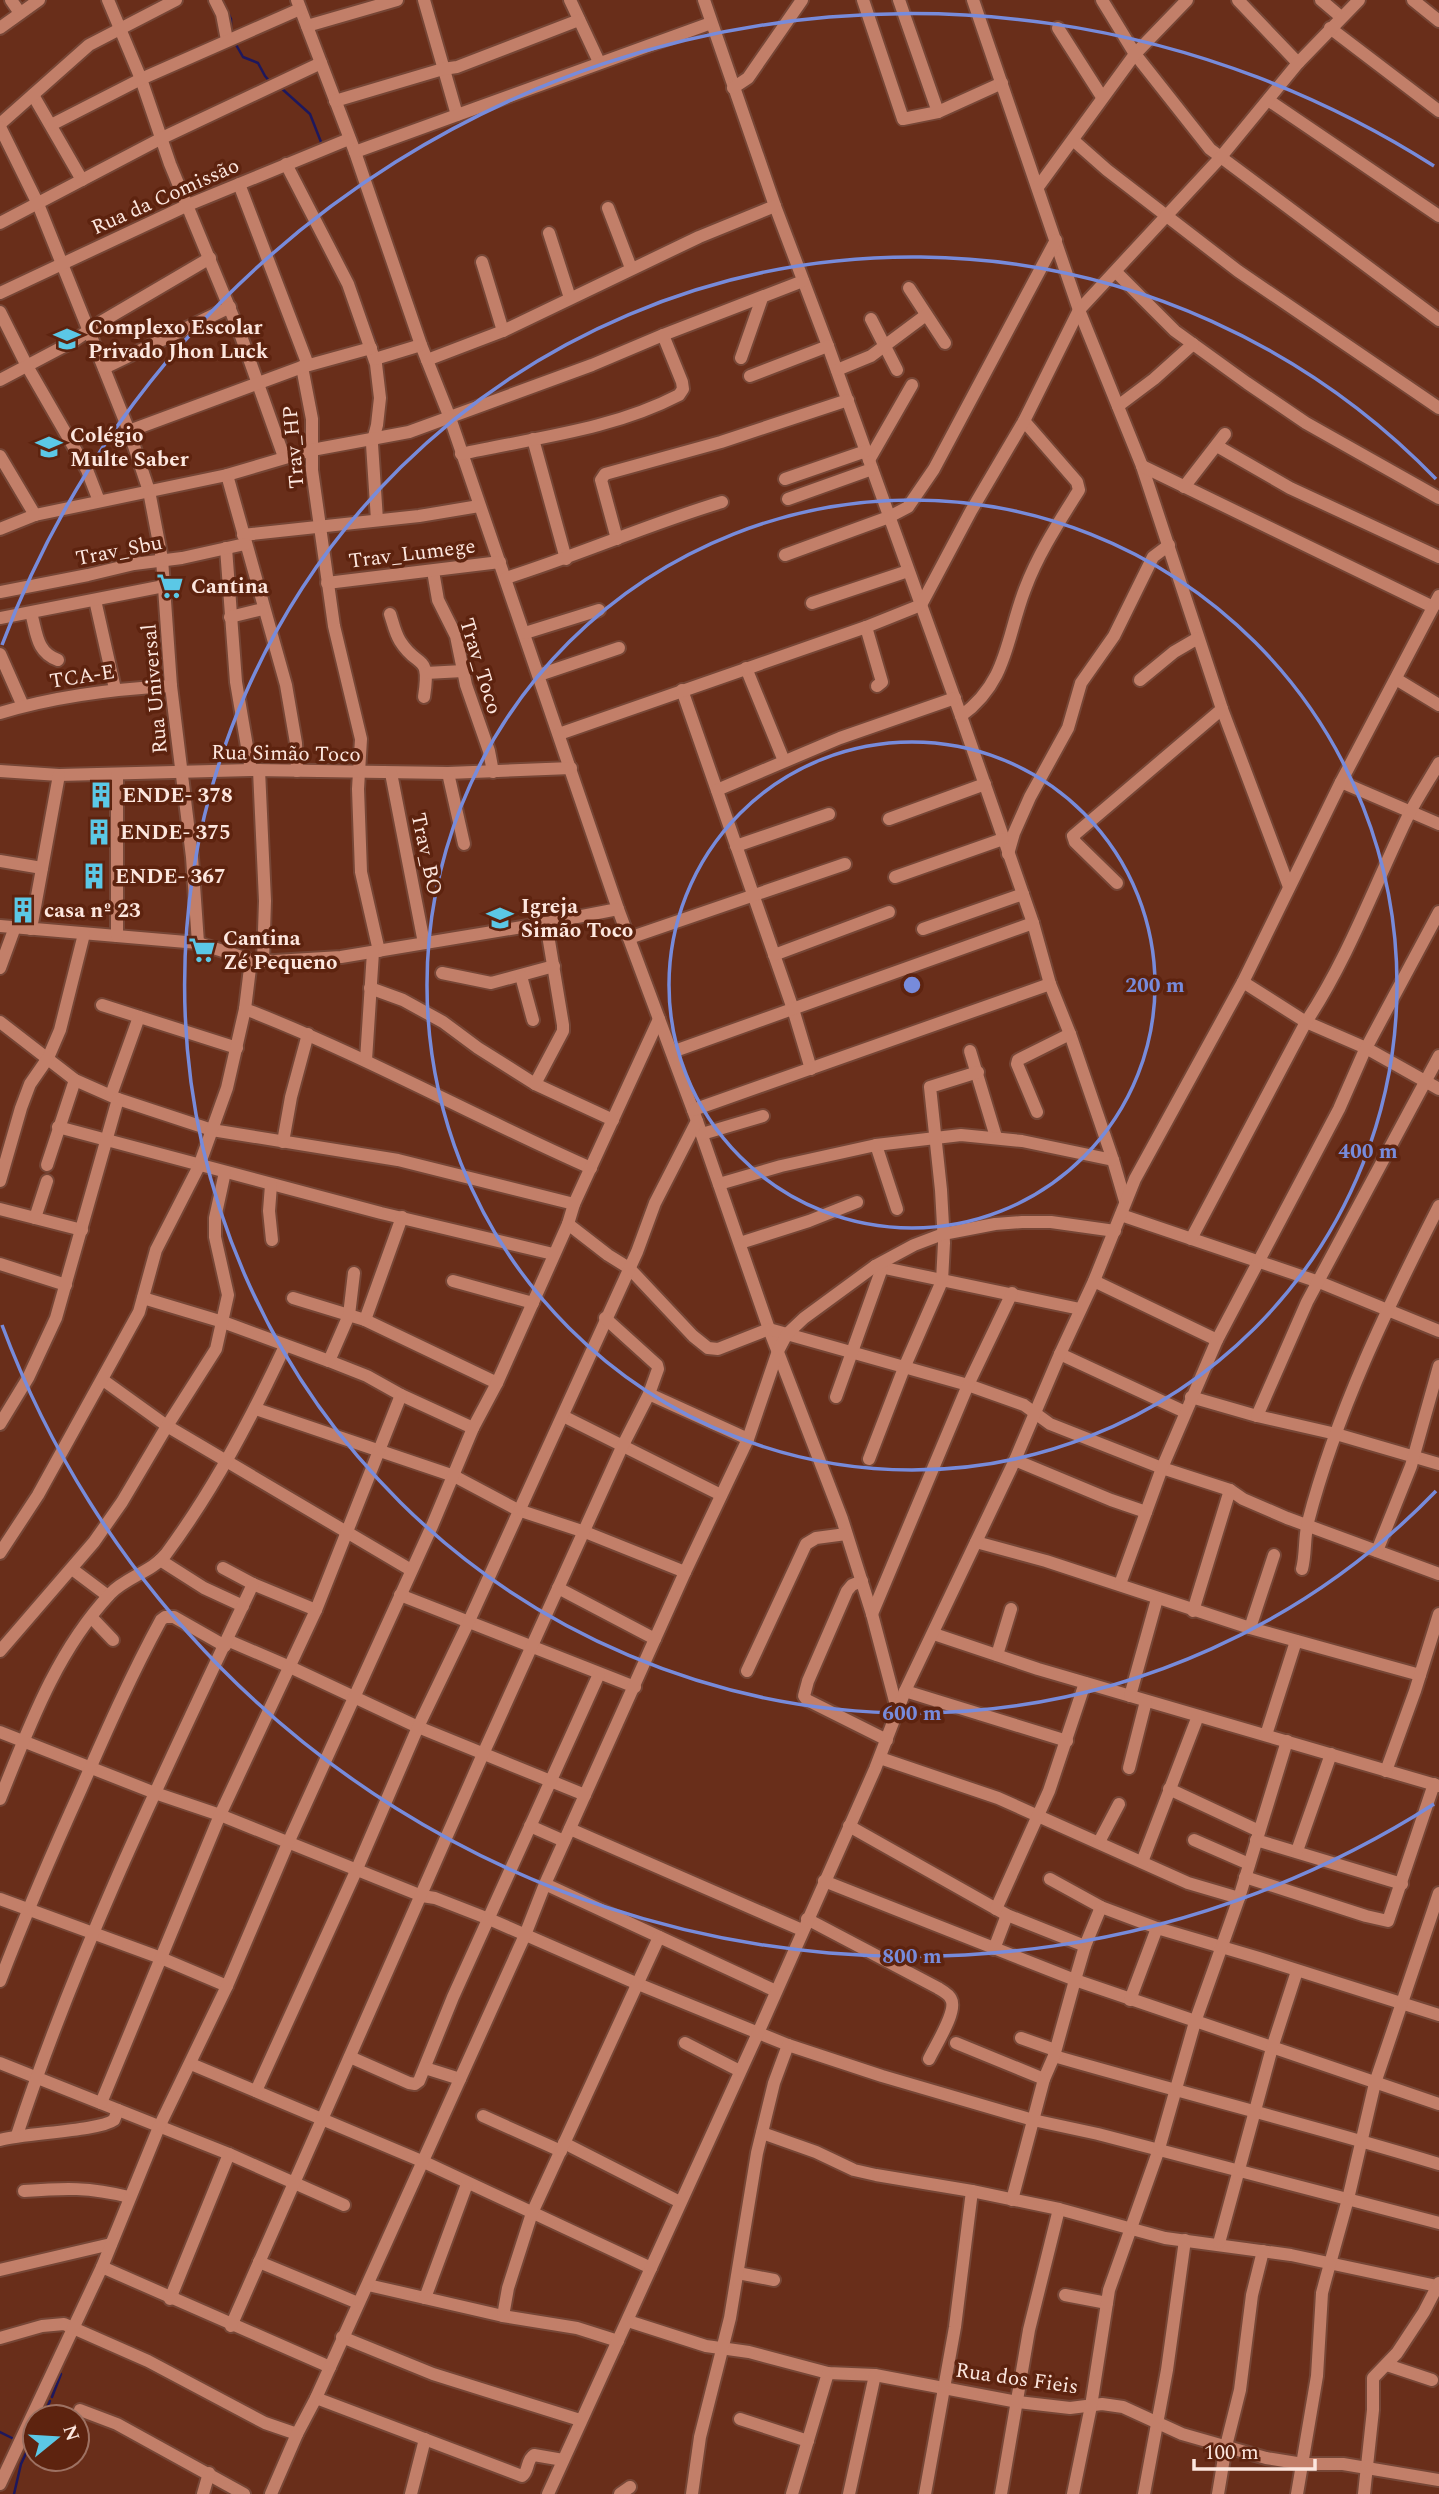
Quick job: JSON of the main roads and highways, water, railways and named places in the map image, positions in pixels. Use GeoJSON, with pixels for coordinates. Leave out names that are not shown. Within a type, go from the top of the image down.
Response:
{"type":"FeatureCollection","features":[{"type":"Feature","properties":{"kind":"waterway"},"geometry":{"type":"LineString","coordinates":[[222,0],[231,19],[231,30]]}},
{"type":"Feature","properties":{"kind":"waterway"},"geometry":{"type":"LineString","coordinates":[[235,43],[243,57],[258,63],[271,83]]}},
{"type":"Feature","properties":{"kind":"waterway"},"geometry":{"type":"LineString","coordinates":[[280,87],[310,114],[321,142],[317,147]]}},
{"type":"Feature","properties":{"kind":"waterway"},"geometry":{"type":"LineString","coordinates":[[294,155],[311,148]]}},
{"type":"Feature","properties":{"kind":"waterway"},"geometry":{"type":"LineString","coordinates":[[363,308],[380,355]]}},
{"type":"Feature","properties":{"kind":"waterway"},"geometry":{"type":"LineString","coordinates":[[382,361],[384,379]]}},
{"type":"Feature","properties":{"kind":"waterway"},"geometry":{"type":"LineString","coordinates":[[52,2397],[61,2374]]}},
{"type":"Feature","properties":{"kind":"waterway"},"geometry":{"type":"LineString","coordinates":[[0,2432],[16,2440]]}},
{"type":"Feature","properties":{"kind":"waterway"},"geometry":{"type":"LineString","coordinates":[[14,2494],[21,2464]]}},
{"type":"Feature","properties":{"kind":"place","name":"Complexo Escolar Privado Jhon Luck"},"geometry":{"type":"Point","coordinates":[67,339]}},
{"type":"Feature","properties":{"kind":"place","name":"Colégio Multe Saber"},"geometry":{"type":"Point","coordinates":[49,447]}},
{"type":"Feature","properties":{"kind":"place","name":"Cantina"},"geometry":{"type":"Point","coordinates":[170,586]}},
{"type":"Feature","properties":{"kind":"place","name":"ENDE- 378"},"geometry":{"type":"Point","coordinates":[101,795]}},
{"type":"Feature","properties":{"kind":"place","name":"ENDE- 375"},"geometry":{"type":"Point","coordinates":[99,832]}},
{"type":"Feature","properties":{"kind":"place","name":"ENDE- 367"},"geometry":{"type":"Point","coordinates":[94,876]}},
{"type":"Feature","properties":{"kind":"place","name":"casa nº 23"},"geometry":{"type":"Point","coordinates":[23,910]}},
{"type":"Feature","properties":{"kind":"place","name":"Igreja Simão Toco"},"geometry":{"type":"Point","coordinates":[500,918]}},
{"type":"Feature","properties":{"kind":"place","name":"Cantina Zé Pequeno"},"geometry":{"type":"Point","coordinates":[202,950]}}]}
